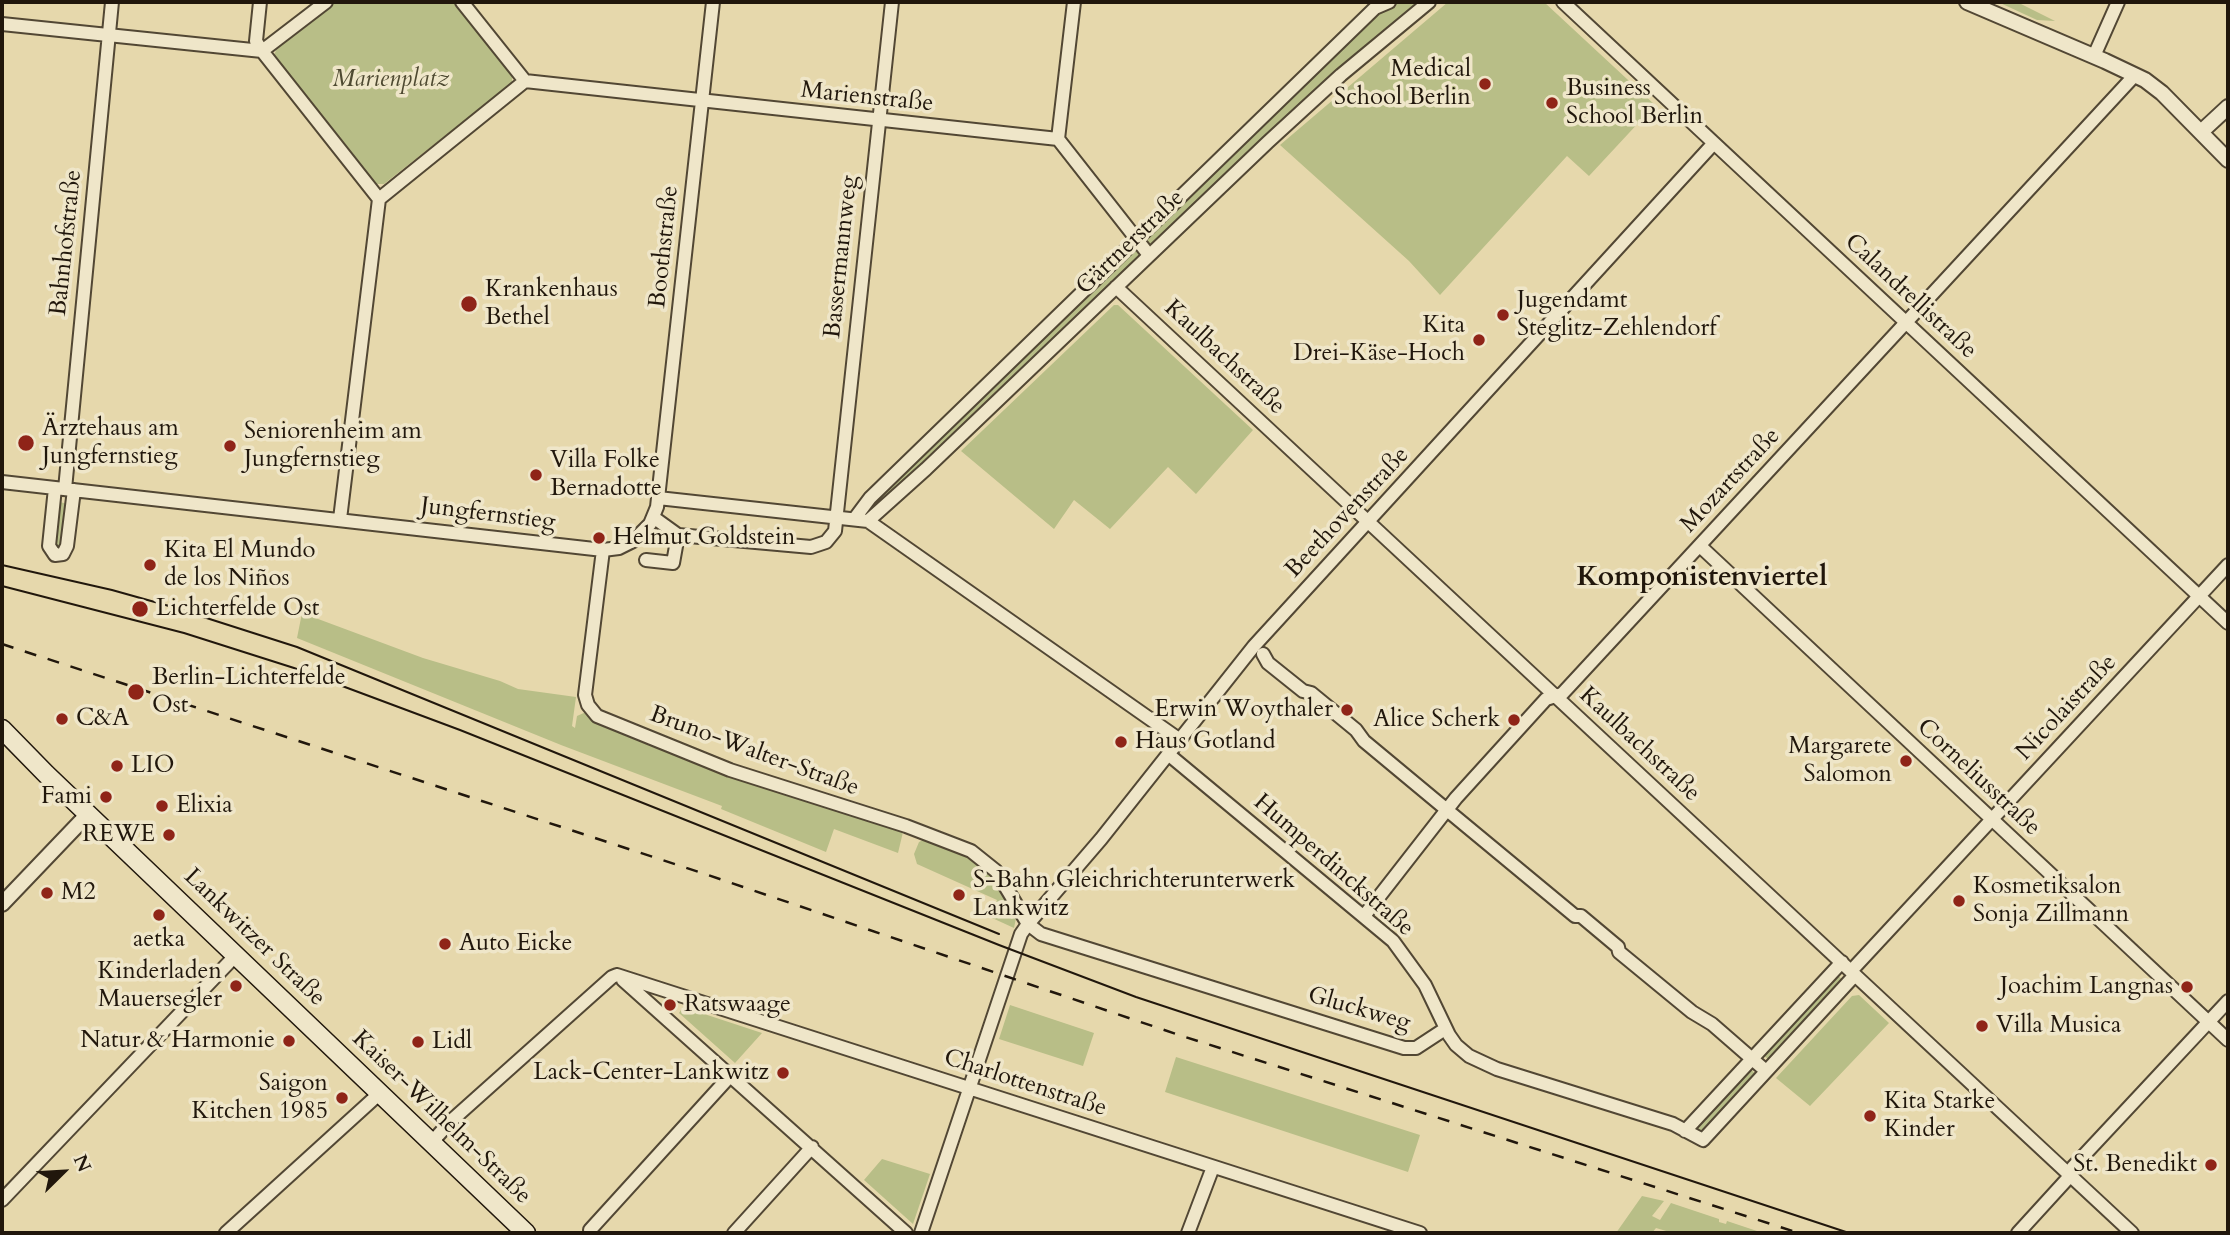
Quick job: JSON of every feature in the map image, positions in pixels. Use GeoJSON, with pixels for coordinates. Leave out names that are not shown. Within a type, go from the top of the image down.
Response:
{"type":"FeatureCollection","features":[{"type":"Feature","properties":{"kind":"main road","name":"Lankwitzer Straße"},"geometry":{"type":"LineString","coordinates":[[2,729],[321,1037]]}},
{"type":"Feature","properties":{"kind":"main road","name":"Kaiser-Wilhelm-Straße"},"geometry":{"type":"LineString","coordinates":[[321,1037],[526,1233]]}},
{"type":"Feature","properties":{"kind":"street","name":"Bahnhofstraße"},"geometry":{"type":"LineString","coordinates":[[65,489],[112,2]]}},
{"type":"Feature","properties":{"kind":"street"},"geometry":{"type":"LineString","coordinates":[[260,2],[256,41],[262,51],[379,199]]}},
{"type":"Feature","properties":{"kind":"street"},"geometry":{"type":"LineString","coordinates":[[2,24],[262,51],[326,2]]}},
{"type":"Feature","properties":{"kind":"street"},"geometry":{"type":"LineString","coordinates":[[340,519],[379,199],[525,81],[463,2]]}},
{"type":"Feature","properties":{"kind":"street","name":"Boothstraße"},"geometry":{"type":"LineString","coordinates":[[659,498],[713,2]]}},
{"type":"Feature","properties":{"kind":"street","name":"Bassermannweg"},"geometry":{"type":"LineString","coordinates":[[835,516],[892,2]]}},
{"type":"Feature","properties":{"kind":"street"},"geometry":{"type":"LineString","coordinates":[[1074,2],[1058,139],[1149,255]]}},
{"type":"Feature","properties":{"kind":"street","name":"Gärtnerstraße"},"geometry":{"type":"LineString","coordinates":[[855,518],[870,498],[1375,8],[1389,2]]}},
{"type":"Feature","properties":{"kind":"street","name":"Gärtnerstraße"},"geometry":{"type":"LineString","coordinates":[[869,522],[1333,82],[1429,2]]}},
{"type":"Feature","properties":{"kind":"street","name":"Calandrellistraße"},"geometry":{"type":"LineString","coordinates":[[1563,2],[2228,623]]}},
{"type":"Feature","properties":{"kind":"street"},"geometry":{"type":"LineString","coordinates":[[1967,2],[2136,75],[2162,93],[2228,160]]}},
{"type":"Feature","properties":{"kind":"street"},"geometry":{"type":"LineString","coordinates":[[2094,56],[2118,2]]}},
{"type":"Feature","properties":{"kind":"street","name":"Mozartstraße"},"geometry":{"type":"LineString","coordinates":[[1364,916],[1449,807],[1546,699],[1565,692],[2136,75]]}},
{"type":"Feature","properties":{"kind":"street","name":"Marienstraße"},"geometry":{"type":"LineString","coordinates":[[525,81],[1058,139]]}},
{"type":"Feature","properties":{"kind":"street"},"geometry":{"type":"LineString","coordinates":[[2201,132],[2228,107]]}},
{"type":"Feature","properties":{"kind":"street","name":"Beethovenstraße"},"geometry":{"type":"LineString","coordinates":[[921,1233],[1021,934],[1028,924],[1101,839],[1168,754],[1368,521],[1714,144]]}},
{"type":"Feature","properties":{"kind":"street","name":"Kaulbachstraße"},"geometry":{"type":"LineString","coordinates":[[1116,287],[2132,1233]]}},
{"type":"Feature","properties":{"kind":"street","name":"Jungfernstieg"},"geometry":{"type":"LineString","coordinates":[[2,482],[603,550],[620,548],[642,533],[653,517],[659,498]]}},
{"type":"Feature","properties":{"kind":"street"},"geometry":{"type":"LineString","coordinates":[[659,498],[855,518],[869,522],[1180,740]]}},
{"type":"Feature","properties":{"kind":"street"},"geometry":{"type":"LineString","coordinates":[[653,517],[678,535],[811,547],[819,546],[832,536],[835,531],[835,516]]}},
{"type":"Feature","properties":{"kind":"street"},"geometry":{"type":"LineString","coordinates":[[646,560],[673,563],[678,535]]}},
{"type":"Feature","properties":{"kind":"street","name":"Corneliusstraße"},"geometry":{"type":"LineString","coordinates":[[1700,546],[2228,1040]]}},
{"type":"Feature","properties":{"kind":"street","name":"Bruno-Walter-Straße"},"geometry":{"type":"LineString","coordinates":[[603,550],[585,695],[588,705],[597,716],[730,769],[906,826],[971,851],[990,864],[1002,879],[1028,924]]}},
{"type":"Feature","properties":{"kind":"street","name":"Nicolaistraße"},"geometry":{"type":"LineString","coordinates":[[1685,1131],[1752,1058],[1849,970],[1993,820],[2228,565]]}},
{"type":"Feature","properties":{"kind":"street"},"geometry":{"type":"LineString","coordinates":[[1259,650],[1268,663],[1303,691],[1311,693],[1359,733],[1364,741],[1377,748],[1449,807],[1575,916],[1581,916],[1618,947],[1623,946],[1679,997],[1706,1015],[1712,1024],[1766,1070]]}},
{"type":"Feature","properties":{"kind":"street","name":"Humperdinckstraße"},"geometry":{"type":"LineString","coordinates":[[1168,754],[1393,941],[1425,985],[1445,1029]]}},
{"type":"Feature","properties":{"kind":"street"},"geometry":{"type":"LineString","coordinates":[[2,904],[88,814]]}},
{"type":"Feature","properties":{"kind":"street","name":"Gluckweg"},"geometry":{"type":"LineString","coordinates":[[1028,924],[1049,937],[1404,1048],[1416,1048],[1445,1029],[1456,1045],[1469,1056],[1497,1069],[1673,1124],[1703,1140]]}},
{"type":"Feature","properties":{"kind":"street"},"geometry":{"type":"LineString","coordinates":[[2,1200],[236,955]]}},
{"type":"Feature","properties":{"kind":"street","name":"Nicolaistraße"},"geometry":{"type":"LineString","coordinates":[[1703,1140],[1766,1070],[1849,970]]}},
{"type":"Feature","properties":{"kind":"street"},"geometry":{"type":"LineString","coordinates":[[431,1143],[451,1121],[617,975],[906,1233]]}},
{"type":"Feature","properties":{"kind":"street","name":"Charlottenstraße"},"geometry":{"type":"LineString","coordinates":[[617,975],[1213,1167],[1393,1229],[1420,1233]]}},
{"type":"Feature","properties":{"kind":"street"},"geometry":{"type":"LineString","coordinates":[[2018,1233],[2070,1176],[2073,1167],[2228,1001]]}},
{"type":"Feature","properties":{"kind":"street"},"geometry":{"type":"LineString","coordinates":[[590,1230],[731,1075]]}},
{"type":"Feature","properties":{"kind":"street"},"geometry":{"type":"LineString","coordinates":[[226,1233],[380,1093]]}},
{"type":"Feature","properties":{"kind":"street"},"geometry":{"type":"LineString","coordinates":[[734,1233],[811,1147]]}},
{"type":"Feature","properties":{"kind":"street"},"geometry":{"type":"LineString","coordinates":[[1188,1233],[1213,1167]]}},
{"type":"Feature","properties":{"kind":"green space","name":"Marienplatz"},"geometry":{"type":"Polygon","coordinates":[[[335,2],[454,2],[512,74],[512,83],[384,184],[376,184],[274,55],[277,48],[335,2]]]}},
{"type":"Feature","properties":{"kind":"green space"},"geometry":{"type":"Polygon","coordinates":[[[1398,2],[1422,2],[1151,245],[1145,239],[1382,10],[1398,2]]]}},
{"type":"Feature","properties":{"kind":"green space"},"geometry":{"type":"Polygon","coordinates":[[[1448,2],[1544,2],[1655,105],[1589,176],[1567,156],[1440,295],[1409,261],[1280,145],[1448,2]]]}},
{"type":"Feature","properties":{"kind":"green space"},"geometry":{"type":"Polygon","coordinates":[[[1998,2],[2017,2],[2055,21],[2037,20],[1998,2]]]}},
{"type":"Feature","properties":{"kind":"green space"},"geometry":{"type":"Polygon","coordinates":[[[1136,248],[1142,256],[888,501],[871,504],[1136,248]]]}},
{"type":"Feature","properties":{"kind":"green space"},"geometry":{"type":"Polygon","coordinates":[[[1114,305],[1118,305],[1253,430],[1196,494],[1168,467],[1110,529],[1074,500],[1054,529],[961,451],[1114,305]]]}},
{"type":"Feature","properties":{"kind":"green space"},"geometry":{"type":"Polygon","coordinates":[[[60,502],[67,504],[62,547],[57,548],[54,547],[60,502]]]}},
{"type":"Feature","properties":{"kind":"green space"},"geometry":{"type":"Polygon","coordinates":[[[302,613],[423,658],[518,689],[576,697],[572,726],[575,728],[577,716],[586,712],[593,720],[747,781],[903,832],[898,853],[834,829],[826,852],[721,809],[722,806],[561,745],[297,638],[302,613]]]}},
{"type":"Feature","properties":{"kind":"green space"},"geometry":{"type":"Polygon","coordinates":[[[925,839],[964,852],[994,874],[1017,913],[1014,928],[990,917],[997,900],[917,864],[914,854],[919,842],[925,839]]]}},
{"type":"Feature","properties":{"kind":"green space"},"geometry":{"type":"Polygon","coordinates":[[[1836,974],[1843,980],[1769,1060],[1762,1054],[1836,974]]]}},
{"type":"Feature","properties":{"kind":"green space"},"geometry":{"type":"Polygon","coordinates":[[[1859,995],[1889,1023],[1810,1106],[1776,1078],[1852,996],[1859,995]]]}},
{"type":"Feature","properties":{"kind":"green space"},"geometry":{"type":"Polygon","coordinates":[[[1010,1005],[1094,1033],[1083,1066],[999,1039],[1010,1005]]]}},
{"type":"Feature","properties":{"kind":"green space"},"geometry":{"type":"Polygon","coordinates":[[[683,1007],[762,1033],[735,1063],[679,1013],[683,1007]]]}},
{"type":"Feature","properties":{"kind":"green space"},"geometry":{"type":"Polygon","coordinates":[[[1176,1057],[1420,1135],[1408,1172],[1165,1092],[1176,1057]]]}},
{"type":"Feature","properties":{"kind":"green space"},"geometry":{"type":"Polygon","coordinates":[[[1749,1068],[1756,1074],[1703,1131],[1696,1130],[1695,1128],[1749,1068]]]}},
{"type":"Feature","properties":{"kind":"green space"},"geometry":{"type":"Polygon","coordinates":[[[882,1159],[930,1174],[913,1224],[864,1180],[882,1159]]]}},
{"type":"Feature","properties":{"kind":"green space"},"geometry":{"type":"Polygon","coordinates":[[[1642,1196],[1664,1201],[1652,1216],[1660,1220],[1671,1203],[1719,1219],[1719,1222],[1726,1224],[1727,1221],[1763,1233],[1673,1233],[1656,1228],[1652,1233],[1616,1233],[1642,1196]]]}},
{"type":"Feature","properties":{"kind":"tram line"},"geometry":{"type":"LineString","coordinates":[[2,565],[112,590],[297,647],[999,934]]}},
{"type":"Feature","properties":{"kind":"tram line"},"geometry":{"type":"LineString","coordinates":[[2,586],[184,633],[294,668],[460,730],[1136,997],[1849,1233]]}},
{"type":"Feature","properties":{"kind":"railway"},"geometry":{"type":"LineString","coordinates":[[2,644],[699,872],[1176,1034],[1799,1233]]}},
{"type":"Feature","properties":{"kind":"place","name":"Medical School Berlin"},"geometry":{"type":"Point","coordinates":[1485,84]}},
{"type":"Feature","properties":{"kind":"place","name":"Business School Berlin"},"geometry":{"type":"Point","coordinates":[1552,103]}},
{"type":"Feature","properties":{"kind":"place","name":"Krankenhaus Bethel"},"geometry":{"type":"Point","coordinates":[469,304]}},
{"type":"Feature","properties":{"kind":"place","name":"Jugendamt Steglitz-Zehlendorf"},"geometry":{"type":"Point","coordinates":[1503,315]}},
{"type":"Feature","properties":{"kind":"place","name":"Kita Drei-Käse-Hoch"},"geometry":{"type":"Point","coordinates":[1479,340]}},
{"type":"Feature","properties":{"kind":"place","name":"Ärztehaus am Jungfernstieg"},"geometry":{"type":"Point","coordinates":[26,443]}},
{"type":"Feature","properties":{"kind":"place","name":"Seniorenheim am Jungfernstieg"},"geometry":{"type":"Point","coordinates":[230,446]}},
{"type":"Feature","properties":{"kind":"place","name":"Villa Folke Bernadotte"},"geometry":{"type":"Point","coordinates":[536,475]}},
{"type":"Feature","properties":{"kind":"place","name":"Helmut Goldstein"},"geometry":{"type":"Point","coordinates":[599,538]}},
{"type":"Feature","properties":{"kind":"place","name":"Kita El Mundo de los Niños"},"geometry":{"type":"Point","coordinates":[150,565]}},
{"type":"Feature","properties":{"kind":"place","name":"Lichterfelde Ost"},"geometry":{"type":"Point","coordinates":[140,609]}},
{"type":"Feature","properties":{"kind":"place","name":"Berlin-Lichterfelde Ost"},"geometry":{"type":"Point","coordinates":[136,692]}},
{"type":"Feature","properties":{"kind":"place","name":"Erwin Woythaler"},"geometry":{"type":"Point","coordinates":[1347,710]}},
{"type":"Feature","properties":{"kind":"place","name":"C&A"},"geometry":{"type":"Point","coordinates":[62,719]}},
{"type":"Feature","properties":{"kind":"place","name":"Alice Scherk"},"geometry":{"type":"Point","coordinates":[1514,720]}},
{"type":"Feature","properties":{"kind":"place","name":"Haus Gotland"},"geometry":{"type":"Point","coordinates":[1121,742]}},
{"type":"Feature","properties":{"kind":"place","name":"Margarete Salomon"},"geometry":{"type":"Point","coordinates":[1906,761]}},
{"type":"Feature","properties":{"kind":"place","name":"LIO"},"geometry":{"type":"Point","coordinates":[117,766]}},
{"type":"Feature","properties":{"kind":"place","name":"Fami"},"geometry":{"type":"Point","coordinates":[106,797]}},
{"type":"Feature","properties":{"kind":"place","name":"Elixia"},"geometry":{"type":"Point","coordinates":[162,806]}},
{"type":"Feature","properties":{"kind":"place","name":"REWE"},"geometry":{"type":"Point","coordinates":[169,835]}},
{"type":"Feature","properties":{"kind":"place","name":"M2"},"geometry":{"type":"Point","coordinates":[47,893]}},
{"type":"Feature","properties":{"kind":"place","name":"S-Bahn Gleichrichterunterwerk Lankwitz"},"geometry":{"type":"Point","coordinates":[959,895]}},
{"type":"Feature","properties":{"kind":"place","name":"Kosmetiksalon Sonja Zillmann"},"geometry":{"type":"Point","coordinates":[1959,901]}},
{"type":"Feature","properties":{"kind":"place","name":"aetka"},"geometry":{"type":"Point","coordinates":[159,915]}},
{"type":"Feature","properties":{"kind":"place","name":"Auto Eicke"},"geometry":{"type":"Point","coordinates":[445,944]}},
{"type":"Feature","properties":{"kind":"place","name":"Kinderladen Mauersegler"},"geometry":{"type":"Point","coordinates":[236,986]}},
{"type":"Feature","properties":{"kind":"place","name":"Joachim Langnas"},"geometry":{"type":"Point","coordinates":[2187,987]}},
{"type":"Feature","properties":{"kind":"place","name":"Ratswaage"},"geometry":{"type":"Point","coordinates":[670,1005]}},
{"type":"Feature","properties":{"kind":"place","name":"Villa Musica"},"geometry":{"type":"Point","coordinates":[1982,1026]}},
{"type":"Feature","properties":{"kind":"place","name":"Natur & Harmonie"},"geometry":{"type":"Point","coordinates":[289,1041]}},
{"type":"Feature","properties":{"kind":"place","name":"Lidl"},"geometry":{"type":"Point","coordinates":[418,1042]}},
{"type":"Feature","properties":{"kind":"place","name":"Lack-Center-Lankwitz"},"geometry":{"type":"Point","coordinates":[783,1073]}},
{"type":"Feature","properties":{"kind":"place","name":"Saigon Kitchen 1985"},"geometry":{"type":"Point","coordinates":[342,1098]}},
{"type":"Feature","properties":{"kind":"place","name":"Kita Starke Kinder"},"geometry":{"type":"Point","coordinates":[1870,1116]}},
{"type":"Feature","properties":{"kind":"place","name":"St. Benedikt"},"geometry":{"type":"Point","coordinates":[2211,1165]}},
{"type":"Feature","properties":{"kind":"district","name":"Komponistenviertel"},"geometry":{"type":"Point","coordinates":[1702,579]}}]}
